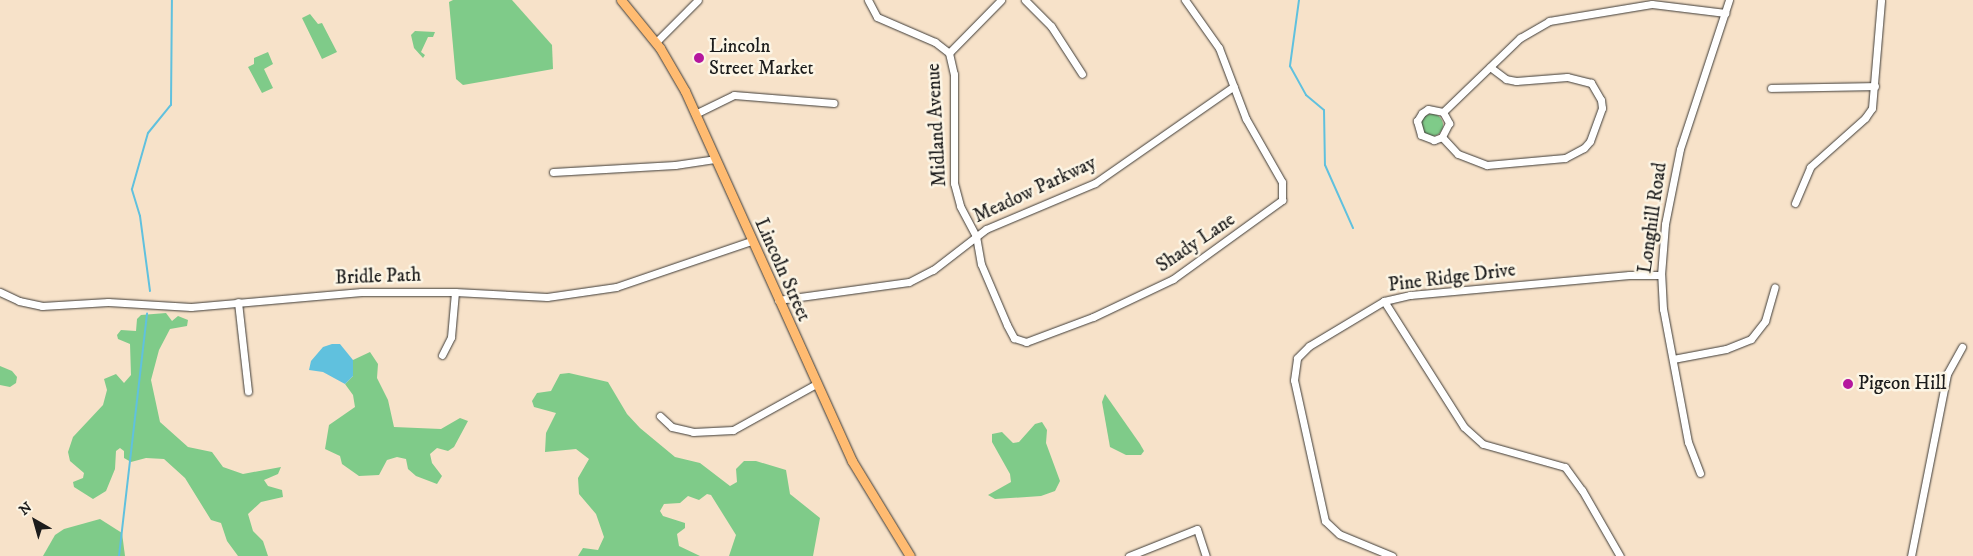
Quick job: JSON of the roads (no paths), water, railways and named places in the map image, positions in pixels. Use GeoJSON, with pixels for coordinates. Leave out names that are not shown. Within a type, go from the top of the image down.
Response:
{"type":"FeatureCollection","features":[{"type":"Feature","properties":{"kind":"main road","name":"Lincoln Street"},"geometry":{"type":"LineString","coordinates":[[621,0],[656,42],[695,114],[816,384],[864,483],[910,556]]}},
{"type":"Feature","properties":{"kind":"street"},"geometry":{"type":"LineString","coordinates":[[656,42],[698,0]]}},
{"type":"Feature","properties":{"kind":"street"},"geometry":{"type":"LineString","coordinates":[[868,0],[877,17],[935,42],[950,53]]}},
{"type":"Feature","properties":{"kind":"street","name":"Midland Avenue"},"geometry":{"type":"LineString","coordinates":[[976,236],[960,206],[954,183],[954,74],[950,53],[1001,0]]}},
{"type":"Feature","properties":{"kind":"street"},"geometry":{"type":"LineString","coordinates":[[1025,0],[1051,26],[1082,74]]}},
{"type":"Feature","properties":{"kind":"street","name":"Shady Lane"},"geometry":{"type":"LineString","coordinates":[[976,236],[981,264],[1007,325],[1020,341],[1033,341],[1093,317],[1173,279],[1282,200],[1282,182],[1246,119],[1219,48],[1185,0]]}},
{"type":"Feature","properties":{"kind":"street","name":"Longhill Road"},"geometry":{"type":"LineString","coordinates":[[1700,473],[1688,442],[1673,359],[1661,275],[1665,224],[1680,149],[1729,0]]}},
{"type":"Feature","properties":{"kind":"street"},"geometry":{"type":"LineString","coordinates":[[1795,203],[1810,167],[1868,113],[1875,86],[1881,0]]}},
{"type":"Feature","properties":{"kind":"street"},"geometry":{"type":"LineString","coordinates":[[1444,112],[1520,38],[1549,21],[1652,4],[1725,13]]}},
{"type":"Feature","properties":{"kind":"street"},"geometry":{"type":"LineString","coordinates":[[1444,112],[1428,109],[1417,121],[1417,128],[1426,139],[1442,138],[1458,154],[1487,165],[1565,158],[1584,148],[1590,141],[1602,108],[1602,100],[1591,83],[1567,77],[1516,82],[1506,79],[1490,66]]}},
{"type":"Feature","properties":{"kind":"street","name":"Meadow Parkway"},"geometry":{"type":"LineString","coordinates":[[778,300],[909,282],[933,270],[976,236],[1094,183],[1234,86]]}},
{"type":"Feature","properties":{"kind":"street"},"geometry":{"type":"LineString","coordinates":[[1771,88],[1875,86]]}},
{"type":"Feature","properties":{"kind":"street"},"geometry":{"type":"LineString","coordinates":[[695,114],[734,95],[834,103]]}},
{"type":"Feature","properties":{"kind":"street"},"geometry":{"type":"LineString","coordinates":[[1442,138],[1449,123],[1444,112]]}},
{"type":"Feature","properties":{"kind":"street"},"geometry":{"type":"LineString","coordinates":[[553,172],[675,166],[715,159]]}},
{"type":"Feature","properties":{"kind":"street","name":"Bridle Path"},"geometry":{"type":"LineString","coordinates":[[0,292],[19,302],[42,306],[108,302],[191,307],[361,292],[455,292],[547,297],[578,294],[665,273],[751,241]]}},
{"type":"Feature","properties":{"kind":"street","name":"Pine Ridge Drive"},"geometry":{"type":"LineString","coordinates":[[1392,556],[1339,534],[1325,521],[1294,380],[1296,359],[1309,346],[1384,301],[1410,295],[1629,275],[1661,275]]}},
{"type":"Feature","properties":{"kind":"street"},"geometry":{"type":"LineString","coordinates":[[1673,359],[1726,349],[1751,339],[1765,321],[1776,287]]}},
{"type":"Feature","properties":{"kind":"street"},"geometry":{"type":"LineString","coordinates":[[442,355],[451,336],[455,292]]}},
{"type":"Feature","properties":{"kind":"street"},"geometry":{"type":"LineString","coordinates":[[1384,301],[1464,427],[1483,444],[1565,467],[1582,490],[1620,556]]}},
{"type":"Feature","properties":{"kind":"street"},"geometry":{"type":"LineString","coordinates":[[238,302],[248,391]]}},
{"type":"Feature","properties":{"kind":"street"},"geometry":{"type":"LineString","coordinates":[[1911,556],[1947,374],[1962,347]]}},
{"type":"Feature","properties":{"kind":"street"},"geometry":{"type":"LineString","coordinates":[[660,416],[672,427],[693,432],[733,430],[816,384]]}},
{"type":"Feature","properties":{"kind":"street"},"geometry":{"type":"LineString","coordinates":[[1130,556],[1197,529],[1206,556]]}},
{"type":"Feature","properties":{"kind":"water"},"geometry":{"type":"Polygon","coordinates":[[[340,344],[353,360],[353,376],[345,384],[323,372],[309,370],[311,361],[323,347],[340,344]]]}},
{"type":"Feature","properties":{"kind":"waterway"},"geometry":{"type":"LineString","coordinates":[[150,291],[140,216],[132,189],[148,133],[171,105],[172,0]]}},
{"type":"Feature","properties":{"kind":"waterway"},"geometry":{"type":"LineString","coordinates":[[1299,0],[1290,66],[1306,95],[1324,110],[1325,165],[1353,228]]}},
{"type":"Feature","properties":{"kind":"waterway"},"geometry":{"type":"LineString","coordinates":[[119,556],[147,314]]}},
{"type":"Feature","properties":{"kind":"place","name":"Lincoln Street Market"},"geometry":{"type":"Point","coordinates":[699,58]}},
{"type":"Feature","properties":{"kind":"place","name":"Pigeon Hill"},"geometry":{"type":"Point","coordinates":[1848,384]}}]}
